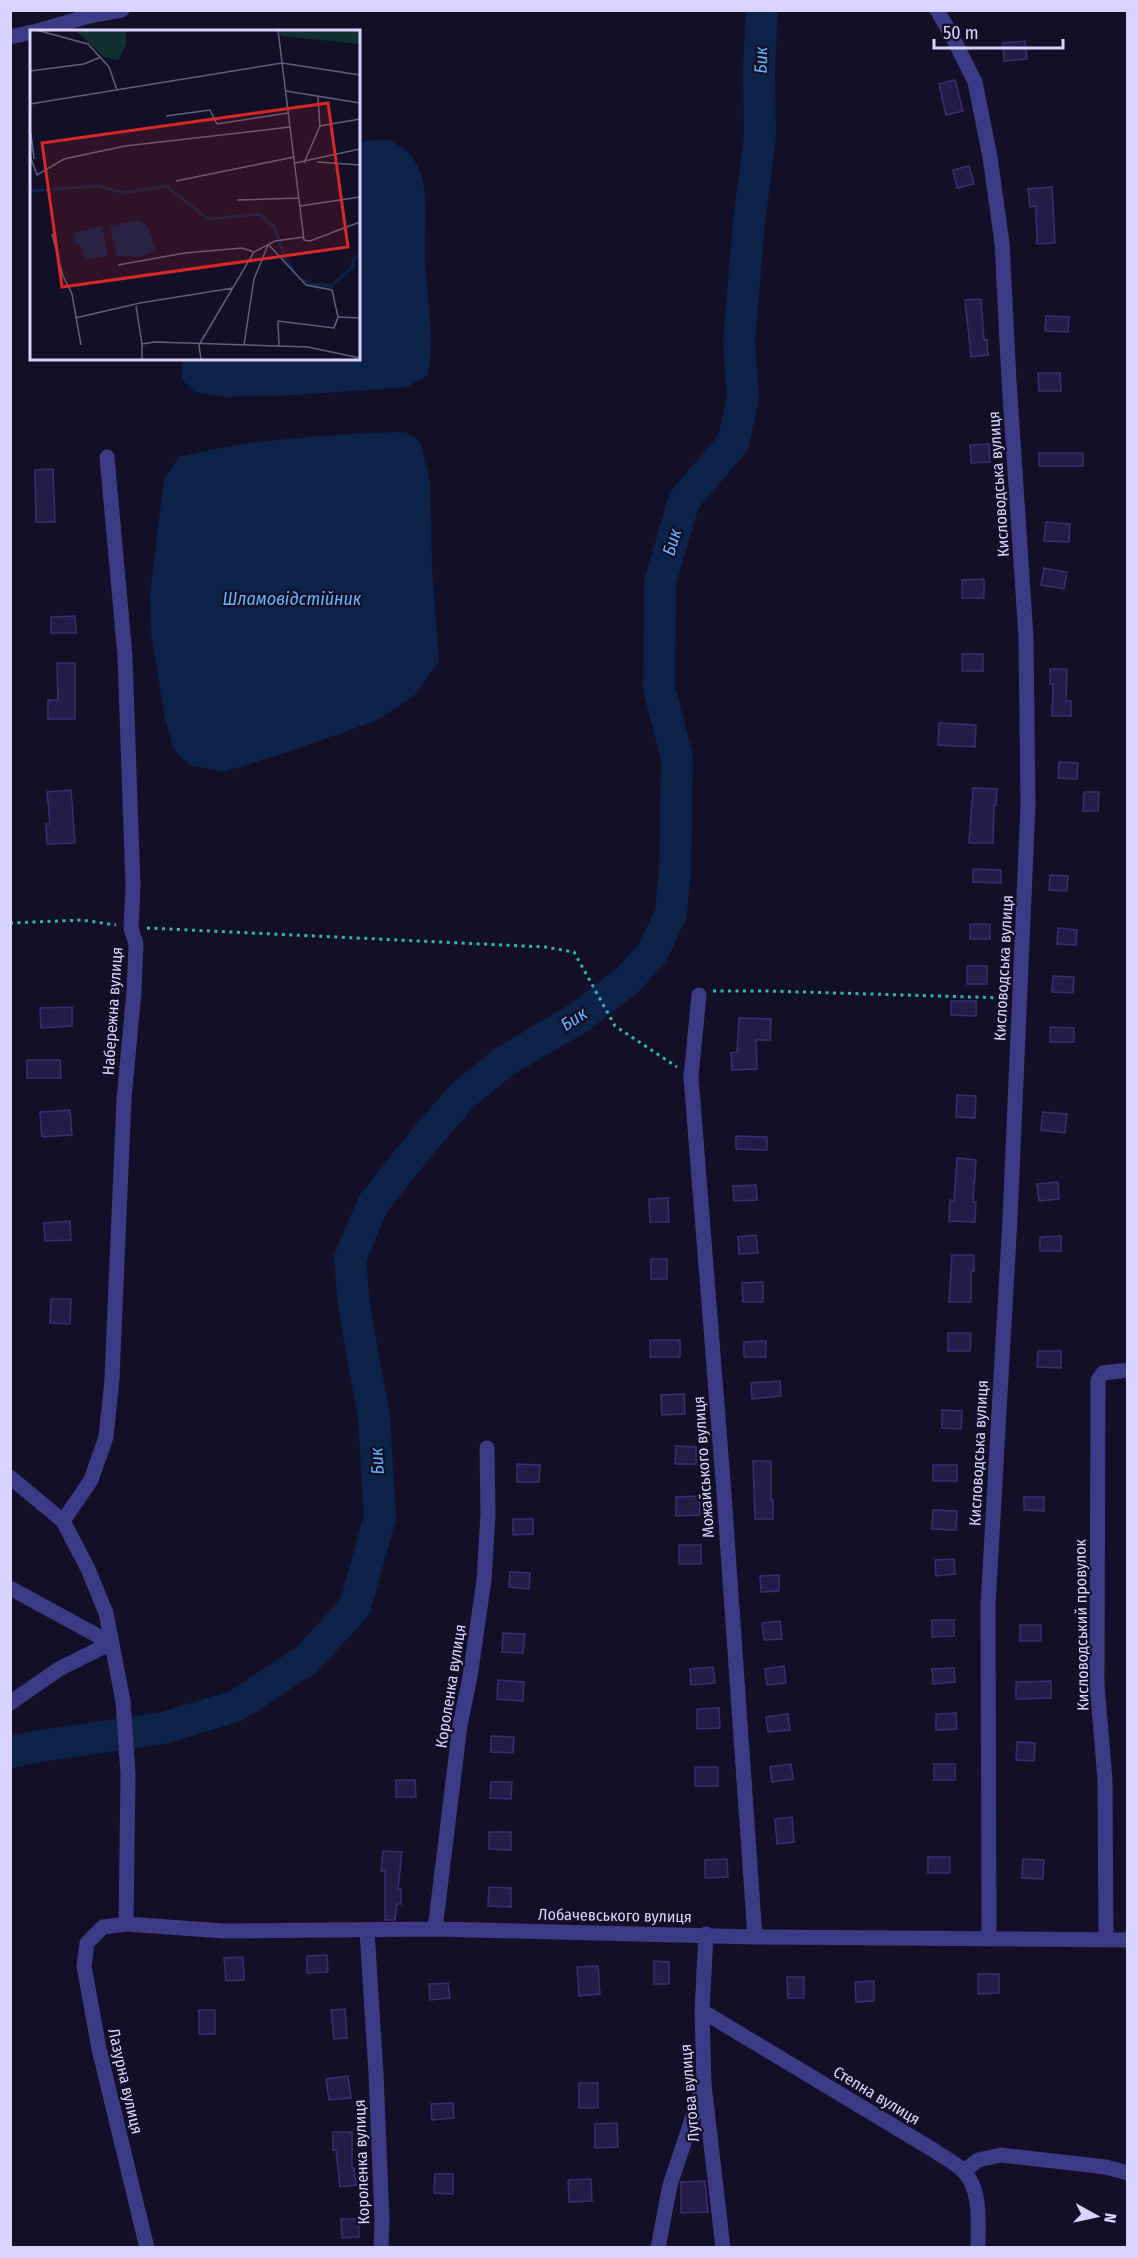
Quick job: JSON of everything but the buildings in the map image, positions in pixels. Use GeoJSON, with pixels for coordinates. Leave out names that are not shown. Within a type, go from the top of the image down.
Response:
{"type":"FeatureCollection","features":[{"type":"Feature","properties":{"kind":"street"},"geometry":{"type":"LineString","coordinates":[[40,30],[89,16],[122,10]]}},
{"type":"Feature","properties":{"kind":"street","name":"Кисловодська вулиця"},"geometry":{"type":"LineString","coordinates":[[937,10],[975,82],[990,157],[1002,243],[1026,637],[1028,805],[988,1605],[989,1938]]}},
{"type":"Feature","properties":{"kind":"street"},"geometry":{"type":"LineString","coordinates":[[10,37],[30,33]]}},
{"type":"Feature","properties":{"kind":"street","name":"Набережна вулиця"},"geometry":{"type":"LineString","coordinates":[[63,1521],[91,1480],[106,1437],[112,1379],[124,1099],[134,991],[135,944],[131,928],[133,886],[124,656],[107,457]]}},
{"type":"Feature","properties":{"kind":"street","name":"Можайського вулиця"},"geometry":{"type":"LineString","coordinates":[[699,995],[691,1077],[724,1492],[755,1937]]}},
{"type":"Feature","properties":{"kind":"street","name":"Кисловодський провулок"},"geometry":{"type":"LineString","coordinates":[[1106,1940],[1105,1780],[1097,1684],[1098,1380],[1103,1373],[1128,1370]]}},
{"type":"Feature","properties":{"kind":"street","name":"Короленка вулиця"},"geometry":{"type":"LineString","coordinates":[[435,1929],[460,1725],[470,1677],[484,1580],[488,1514],[487,1448]]}},
{"type":"Feature","properties":{"kind":"street"},"geometry":{"type":"LineString","coordinates":[[10,1477],[63,1521],[88,1569],[106,1613],[123,1701],[128,1774],[126,1924]]}},
{"type":"Feature","properties":{"kind":"street"},"geometry":{"type":"LineString","coordinates":[[10,1588],[111,1643]]}},
{"type":"Feature","properties":{"kind":"street"},"geometry":{"type":"LineString","coordinates":[[10,1703],[59,1669],[111,1643]]}},
{"type":"Feature","properties":{"kind":"street","name":"Лобачевського вулиця"},"geometry":{"type":"LineString","coordinates":[[103,1927],[126,1924],[224,1931],[435,1929],[755,1937],[1128,1940]]}},
{"type":"Feature","properties":{"kind":"street","name":"Лазурна вулиця"},"geometry":{"type":"LineString","coordinates":[[103,1927],[87,1943],[84,1966],[99,2049],[147,2247]]}},
{"type":"Feature","properties":{"kind":"street","name":"Короленка вулиця"},"geometry":{"type":"LineString","coordinates":[[367,1931],[382,2219],[381,2247]]}},
{"type":"Feature","properties":{"kind":"street","name":"Лугова вулиця"},"geometry":{"type":"LineString","coordinates":[[706,1934],[702,2011],[704,2084],[723,2247]]}},
{"type":"Feature","properties":{"kind":"street","name":"Степна вулиця"},"geometry":{"type":"LineString","coordinates":[[702,2011],[964,2171]]}},
{"type":"Feature","properties":{"kind":"street"},"geometry":{"type":"LineString","coordinates":[[658,2247],[670,2185],[704,2084]]}},
{"type":"Feature","properties":{"kind":"street"},"geometry":{"type":"LineString","coordinates":[[978,2247],[978,2211],[973,2188],[964,2171],[978,2160],[1002,2155],[1106,2167],[1128,2173]]}},
{"type":"Feature","properties":{"kind":"path"},"geometry":{"type":"LineString","coordinates":[[10,923],[82,920],[131,928],[544,947],[574,952],[615,1026],[691,1077]]}},
{"type":"Feature","properties":{"kind":"path"},"geometry":{"type":"LineString","coordinates":[[699,995],[727,990],[1020,998]]}},
{"type":"Feature","properties":{"kind":"water"},"geometry":{"type":"Polygon","coordinates":[[[388,140],[402,147],[412,157],[422,177],[426,212],[425,259],[431,332],[428,375],[407,387],[297,395],[226,397],[195,392],[182,380],[182,360],[360,360],[360,141],[388,140]]]}},
{"type":"Feature","properties":{"kind":"water","name":"Шламовідстійник"},"geometry":{"type":"Polygon","coordinates":[[[405,432],[420,441],[430,482],[432,568],[439,661],[415,695],[378,720],[223,772],[189,765],[174,750],[165,719],[151,633],[150,594],[164,478],[179,457],[206,451],[291,439],[405,432]]]}},
{"type":"Feature","properties":{"kind":"waterway","name":"Бик"},"geometry":{"type":"LineString","coordinates":[[10,1752],[163,1728],[236,1706],[306,1660],[355,1607],[380,1517],[374,1418],[354,1306],[350,1258],[373,1204],[462,1096],[502,1063],[580,1017],[627,981],[653,952],[671,913],[675,868],[677,758],[659,688],[660,583],[684,500],[733,443],[743,398],[739,342],[749,222],[760,137],[759,70],[762,10]]}}]}
